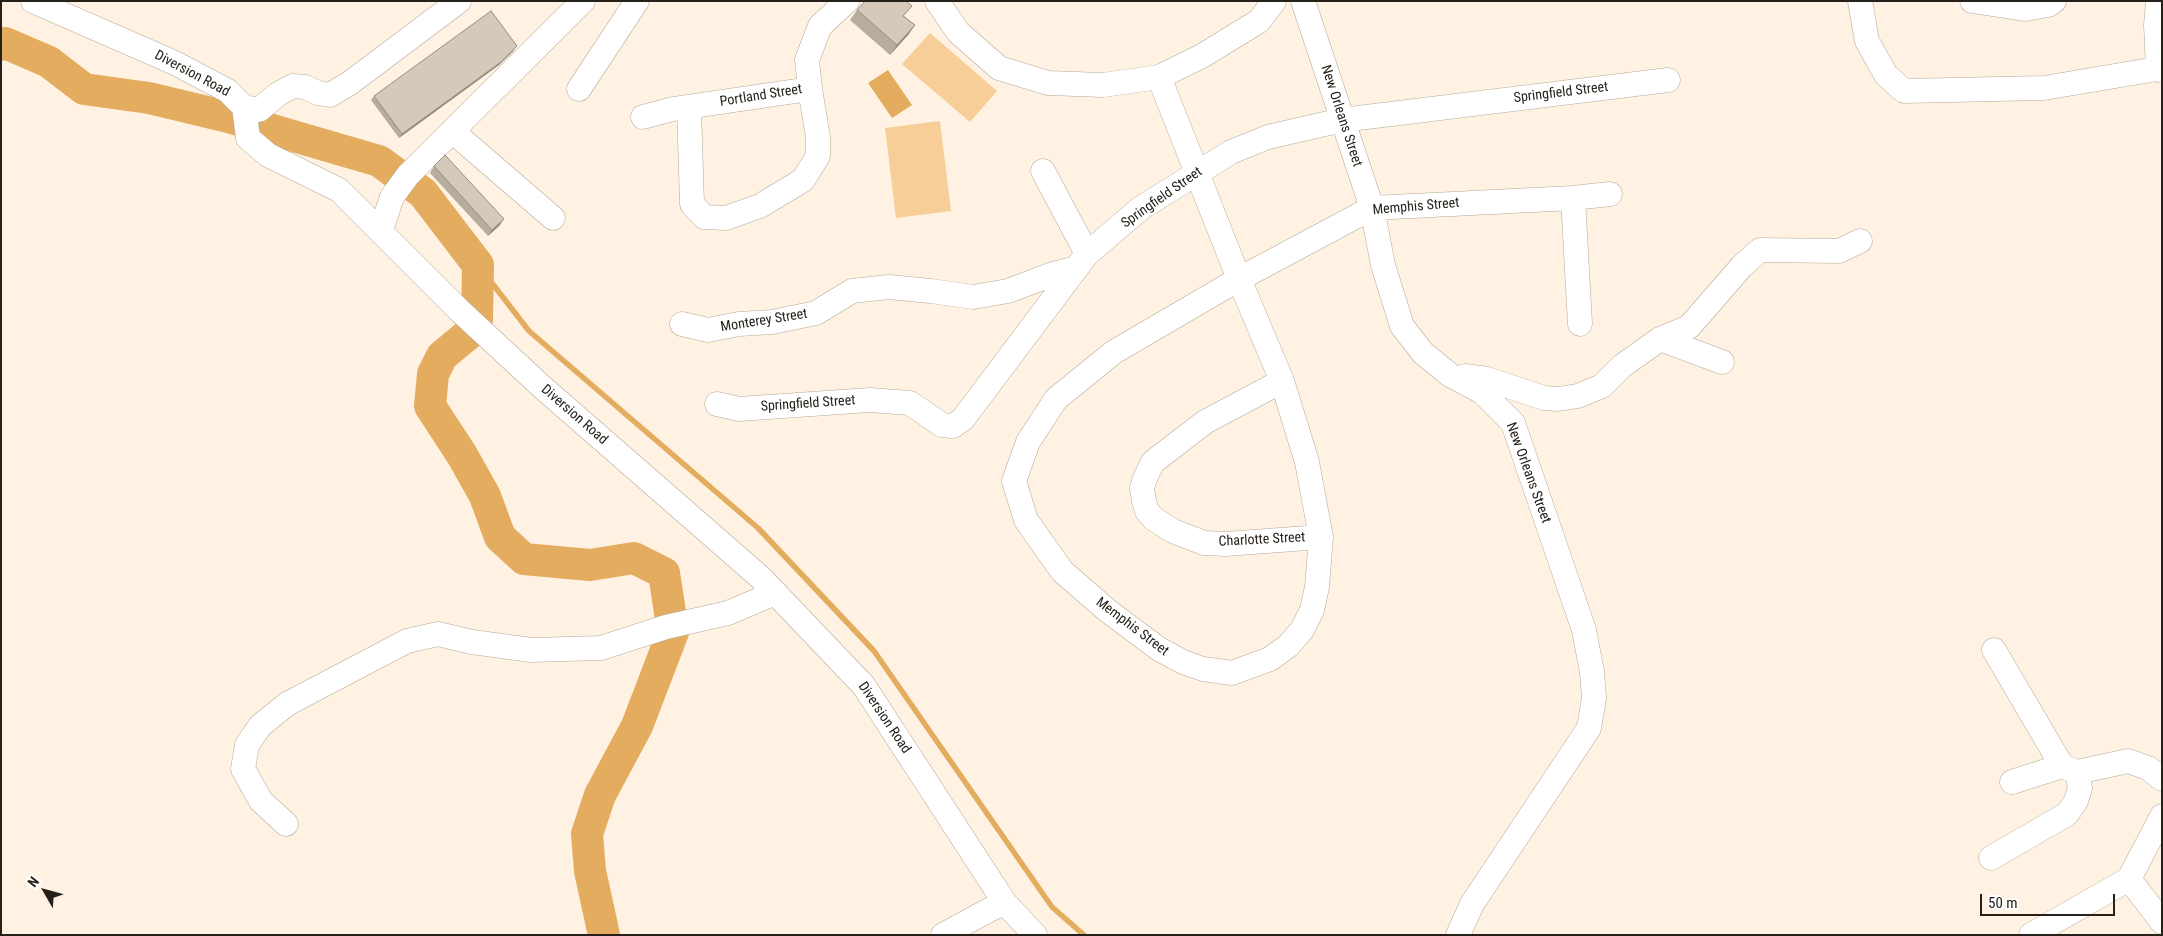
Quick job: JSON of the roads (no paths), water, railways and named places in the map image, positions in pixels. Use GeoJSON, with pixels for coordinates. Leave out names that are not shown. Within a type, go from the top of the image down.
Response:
{"type":"FeatureCollection","features":[{"type":"Feature","properties":{"kind":"street","name":"Diversion Road"},"geometry":{"type":"LineString","coordinates":[[33,1],[175,63],[228,91],[268,156],[339,190],[459,310],[541,386],[761,578],[864,686],[1005,902],[1035,935]]}},
{"type":"Feature","properties":{"kind":"street"},"geometry":{"type":"LineString","coordinates":[[246,120],[278,94],[293,86],[305,87],[318,93],[330,95],[350,83],[459,1]]}},
{"type":"Feature","properties":{"kind":"street"},"geometry":{"type":"LineString","coordinates":[[381,230],[392,197],[408,175],[584,1]]}},
{"type":"Feature","properties":{"kind":"street"},"geometry":{"type":"LineString","coordinates":[[579,89],[637,1]]}},
{"type":"Feature","properties":{"kind":"street","name":"Portland Street"},"geometry":{"type":"LineString","coordinates":[[643,117],[688,107],[810,88],[807,60],[820,26],[847,1]]}},
{"type":"Feature","properties":{"kind":"street"},"geometry":{"type":"LineString","coordinates":[[937,1],[958,32],[999,68],[1048,83],[1102,85],[1159,77],[1202,56],[1259,22],[1274,1]]}},
{"type":"Feature","properties":{"kind":"street","name":"New Orleans Street"},"geometry":{"type":"LineString","coordinates":[[1303,1],[1372,208],[1383,265],[1402,326],[1423,353],[1450,375],[1482,392],[1512,422],[1584,630],[1592,672],[1594,698],[1589,728],[1472,904],[1458,935]]}},
{"type":"Feature","properties":{"kind":"street"},"geometry":{"type":"LineString","coordinates":[[1860,1],[1867,41],[1886,75],[1904,91],[2044,88],[2160,69],[2156,25],[2158,1]]}},
{"type":"Feature","properties":{"kind":"street"},"geometry":{"type":"LineString","coordinates":[[1972,1],[2025,8],[2048,5],[2054,1]]}},
{"type":"Feature","properties":{"kind":"street"},"geometry":{"type":"LineString","coordinates":[[1159,77],[1239,279]]}},
{"type":"Feature","properties":{"kind":"street","name":"Springfield Street"},"geometry":{"type":"LineString","coordinates":[[716,404],[739,409],[870,400],[910,403],[942,425],[953,426],[963,418],[1082,261],[1141,208],[1231,152],[1268,137],[1342,120],[1668,80]]}},
{"type":"Feature","properties":{"kind":"street"},"geometry":{"type":"LineString","coordinates":[[688,107],[692,204],[704,217],[726,218],[760,206],[803,180],[818,156],[818,137],[810,88]]}},
{"type":"Feature","properties":{"kind":"street"},"geometry":{"type":"LineString","coordinates":[[452,131],[553,218]]}},
{"type":"Feature","properties":{"kind":"street"},"geometry":{"type":"LineString","coordinates":[[1043,171],[1082,261]]}},
{"type":"Feature","properties":{"kind":"street","name":"Memphis Street"},"geometry":{"type":"LineString","coordinates":[[1239,279],[1282,381],[1307,462],[1321,537],[1317,587],[1312,610],[1302,630],[1288,646],[1270,659],[1232,673],[1203,670],[1159,650],[1108,611],[1062,570],[1026,520],[1014,481],[1028,442],[1056,398],[1114,352],[1239,279],[1372,208],[1573,198],[1610,194]]}},
{"type":"Feature","properties":{"kind":"street"},"geometry":{"type":"LineString","coordinates":[[1573,198],[1580,324]]}},
{"type":"Feature","properties":{"kind":"street"},"geometry":{"type":"LineString","coordinates":[[1450,375],[1487,379],[1544,398],[1558,399],[1578,396],[1602,386],[1622,366],[1660,339],[1689,327],[1742,266],[1760,250],[1839,251],[1860,241]]}},
{"type":"Feature","properties":{"kind":"street","name":"Monterey Street"},"geometry":{"type":"LineString","coordinates":[[682,324],[708,330],[739,324],[772,322],[816,313],[852,291],[889,287],[973,297],[1008,290],[1053,274],[1082,261]]}},
{"type":"Feature","properties":{"kind":"street"},"geometry":{"type":"LineString","coordinates":[[1660,339],[1722,362]]}},
{"type":"Feature","properties":{"kind":"street","name":"Charlotte Street"},"geometry":{"type":"LineString","coordinates":[[1282,381],[1205,422],[1153,462],[1144,478],[1142,488],[1144,501],[1147,511],[1154,519],[1173,531],[1204,543],[1226,544],[1321,537]]}},
{"type":"Feature","properties":{"kind":"street"},"geometry":{"type":"LineString","coordinates":[[286,824],[261,801],[243,769],[247,745],[260,726],[287,704],[407,641],[438,634],[472,642],[531,650],[600,648],[672,626],[728,613],[775,593]]}},
{"type":"Feature","properties":{"kind":"street"},"geometry":{"type":"LineString","coordinates":[[1991,858],[2067,814],[2076,801],[2080,788],[1994,650]]}},
{"type":"Feature","properties":{"kind":"street"},"geometry":{"type":"LineString","coordinates":[[2012,782],[2069,769],[2128,760],[2148,768],[2162,779]]}},
{"type":"Feature","properties":{"kind":"street"},"geometry":{"type":"LineString","coordinates":[[2031,935],[2129,879],[2160,824]]}},
{"type":"Feature","properties":{"kind":"street"},"geometry":{"type":"LineString","coordinates":[[2129,879],[2162,922]]}},
{"type":"Feature","properties":{"kind":"street"},"geometry":{"type":"LineString","coordinates":[[943,935],[1005,902]]}},
{"type":"Feature","properties":{"kind":"waterway"},"geometry":{"type":"LineString","coordinates":[[1,45],[5,43],[49,62],[84,89],[149,98],[228,117],[379,161],[423,193],[478,265],[477,320]]}},
{"type":"Feature","properties":{"kind":"waterway"},"geometry":{"type":"LineString","coordinates":[[478,265],[529,331],[758,528],[874,651],[1052,907],[1084,935]]}},
{"type":"Feature","properties":{"kind":"waterway"},"geometry":{"type":"LineString","coordinates":[[471,332],[442,356],[433,374],[430,406],[462,455],[485,496],[500,537],[524,559],[590,565],[634,558],[664,573],[673,632],[637,726],[600,795],[587,834],[590,871],[604,935]]}}]}
